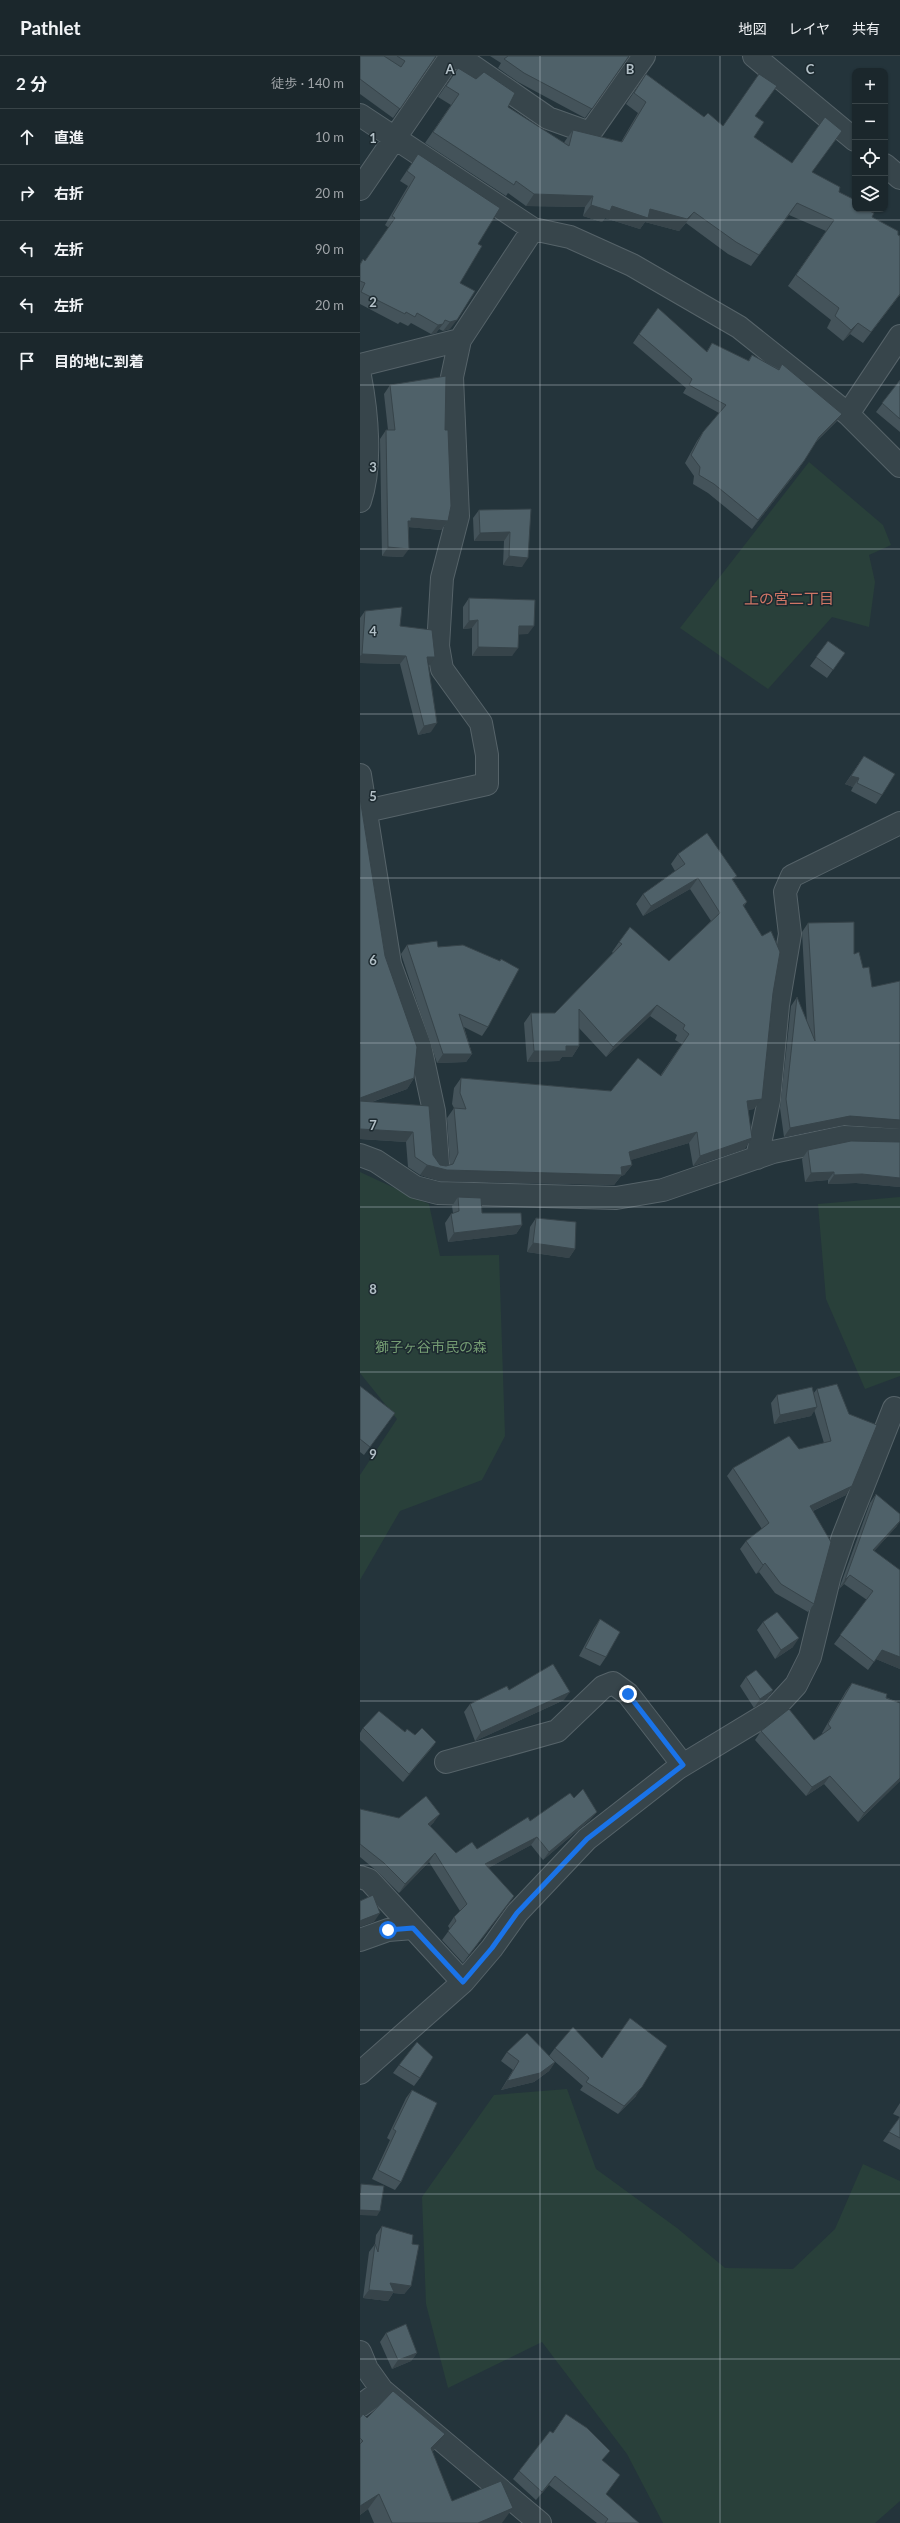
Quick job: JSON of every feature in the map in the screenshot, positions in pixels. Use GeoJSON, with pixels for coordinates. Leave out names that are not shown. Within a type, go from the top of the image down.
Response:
{"type":"FeatureCollection","features":[{"type":"Feature","properties":{"kind":"street"},"geometry":{"type":"LineString","coordinates":[[360,189],[451,56]]}},
{"type":"Feature","properties":{"kind":"street"},"geometry":{"type":"LineString","coordinates":[[458,56],[548,118],[590,133],[644,56]]}},
{"type":"Feature","properties":{"kind":"street"},"geometry":{"type":"LineString","coordinates":[[754,56],[852,138]]}},
{"type":"Feature","properties":{"kind":"street"},"geometry":{"type":"LineString","coordinates":[[360,115],[533,229],[570,237],[632,265],[740,327],[848,414],[900,466]]}},
{"type":"Feature","properties":{"kind":"street"},"geometry":{"type":"LineString","coordinates":[[888,168],[900,178]]}},
{"type":"Feature","properties":{"kind":"street"},"geometry":{"type":"LineString","coordinates":[[366,811],[487,784],[487,755],[481,723],[442,669],[438,646],[442,578],[458,516],[452,377],[460,340],[533,229]]}},
{"type":"Feature","properties":{"kind":"street"},"geometry":{"type":"LineString","coordinates":[[848,414],[900,336]]}},
{"type":"Feature","properties":{"kind":"street"},"geometry":{"type":"LineString","coordinates":[[360,365],[460,340]]}},
{"type":"Feature","properties":{"kind":"street"},"geometry":{"type":"LineString","coordinates":[[360,376],[367,439],[364,488],[360,501]]}},
{"type":"Feature","properties":{"kind":"street"},"geometry":{"type":"LineString","coordinates":[[360,775],[390,964],[420,1046],[434,1111],[438,1164]]}},
{"type":"Feature","properties":{"kind":"street"},"geometry":{"type":"LineString","coordinates":[[757,1158],[769,1100],[778,1005],[790,934],[785,892],[792,876],[900,823]]}},
{"type":"Feature","properties":{"kind":"street"},"geometry":{"type":"LineString","coordinates":[[360,1155],[376,1161],[415,1187],[438,1193],[616,1198],[663,1190],[773,1152],[844,1138],[900,1140]]}},
{"type":"Feature","properties":{"kind":"street"},"geometry":{"type":"LineString","coordinates":[[360,2073],[463,1982],[492,1948],[517,1913],[587,1839],[683,1765],[772,1711],[796,1685],[810,1657],[830,1575],[843,1537],[894,1408]]}},
{"type":"Feature","properties":{"kind":"street"},"geometry":{"type":"LineString","coordinates":[[446,1762],[557,1731],[603,1686],[613,1683],[628,1694],[683,1765]]}},
{"type":"Feature","properties":{"kind":"street"},"geometry":{"type":"LineString","coordinates":[[360,1877],[369,1880],[463,1982]]}},
{"type":"Feature","properties":{"kind":"street"},"geometry":{"type":"LineString","coordinates":[[360,1940],[388,1930],[413,1928]]}},
{"type":"Feature","properties":{"kind":"street"},"geometry":{"type":"LineString","coordinates":[[360,2352],[367,2369],[382,2390],[540,2523]]}},
{"type":"Feature","properties":{"kind":"street"},"geometry":{"type":"LineString","coordinates":[[360,2406],[382,2390]]}},
{"type":"Feature","properties":{"kind":"green space"},"geometry":{"type":"Polygon","coordinates":[[[809,462],[883,525],[891,545],[869,555],[875,582],[869,627],[832,617],[768,689],[680,628],[809,462]]]}},
{"type":"Feature","properties":{"kind":"green space","name":"獅子ヶ谷市民の森"},"geometry":{"type":"Polygon","coordinates":[[[360,1172],[429,1204],[440,1256],[499,1255],[505,1436],[482,1480],[400,1511],[360,1580],[360,1475],[397,1419],[360,1373],[360,1172]]]}},
{"type":"Feature","properties":{"kind":"green space"},"geometry":{"type":"Polygon","coordinates":[[[900,1197],[900,1376],[865,1389],[826,1299],[818,1204],[900,1197]]]}},
{"type":"Feature","properties":{"kind":"green space"},"geometry":{"type":"Polygon","coordinates":[[[567,2089],[596,2169],[677,2228],[725,2268],[793,2269],[835,2229],[863,2164],[900,2181],[900,2501],[875,2523],[663,2523],[627,2454],[542,2342],[448,2388],[426,2304],[422,2197],[494,2095],[567,2089]]]}},
{"type":"Feature","properties":{"kind":"building"},"geometry":{"type":"Polygon","coordinates":[[[360,56],[384,56],[401,67],[405,61],[397,56],[436,56],[400,109],[360,79],[360,56]]]}},
{"type":"Feature","properties":{"kind":"building"},"geometry":{"type":"Polygon","coordinates":[[[508,56],[629,56],[592,109],[524,73],[504,59],[508,56]]]}},
{"type":"Feature","properties":{"kind":"building"},"geometry":{"type":"Polygon","coordinates":[[[458,68],[476,79],[484,72],[515,93],[508,107],[569,146],[573,130],[622,142],[646,102],[634,93],[646,74],[704,117],[708,113],[723,126],[759,74],[777,86],[755,116],[764,122],[754,137],[792,163],[825,117],[842,131],[812,172],[840,187],[839,192],[852,198],[852,212],[872,212],[874,213],[872,217],[898,231],[898,235],[900,236],[900,294],[871,332],[858,323],[851,330],[835,316],[839,308],[796,275],[834,220],[797,203],[759,255],[736,242],[694,212],[687,219],[650,209],[648,218],[612,206],[610,211],[591,205],[593,196],[534,194],[516,181],[514,185],[433,132],[459,94],[446,86],[458,68]]]}},
{"type":"Feature","properties":{"kind":"building"},"geometry":{"type":"Polygon","coordinates":[[[418,154],[500,208],[478,244],[482,246],[460,283],[475,291],[457,320],[450,322],[445,320],[443,324],[438,325],[417,313],[415,317],[406,312],[405,314],[361,292],[365,283],[360,281],[360,265],[363,259],[365,261],[395,218],[392,216],[415,177],[407,171],[418,154]]]}},
{"type":"Feature","properties":{"kind":"building"},"geometry":{"type":"Polygon","coordinates":[[[658,308],[707,352],[712,343],[749,361],[752,355],[779,370],[782,364],[842,414],[819,437],[804,461],[758,520],[714,484],[699,475],[700,467],[691,455],[703,432],[726,405],[689,385],[692,379],[639,334],[658,308]]]}},
{"type":"Feature","properties":{"kind":"building"},"geometry":{"type":"Polygon","coordinates":[[[446,376],[445,430],[448,430],[451,506],[448,521],[411,518],[411,521],[408,521],[409,549],[388,547],[386,430],[395,430],[390,385],[446,376]]]}},
{"type":"Feature","properties":{"kind":"building"},"geometry":{"type":"Polygon","coordinates":[[[900,380],[900,419],[882,403],[900,380]]]}},
{"type":"Feature","properties":{"kind":"building"},"geometry":{"type":"Polygon","coordinates":[[[531,509],[528,558],[509,556],[510,532],[480,533],[479,510],[531,509]]]}},
{"type":"Feature","properties":{"kind":"building"},"geometry":{"type":"Polygon","coordinates":[[[469,598],[535,600],[534,626],[519,626],[518,648],[478,647],[478,620],[469,621],[469,598]]]}},
{"type":"Feature","properties":{"kind":"building"},"geometry":{"type":"Polygon","coordinates":[[[402,607],[400,626],[432,630],[435,657],[427,657],[437,723],[424,726],[406,656],[362,654],[365,611],[402,607]]]}},
{"type":"Feature","properties":{"kind":"building"},"geometry":{"type":"Polygon","coordinates":[[[828,641],[845,653],[833,670],[816,657],[828,641]]]}},
{"type":"Feature","properties":{"kind":"building"},"geometry":{"type":"Polygon","coordinates":[[[864,756],[895,774],[882,795],[857,783],[859,778],[851,776],[864,756]]]}},
{"type":"Feature","properties":{"kind":"building"},"geometry":{"type":"Polygon","coordinates":[[[360,798],[385,956],[417,1047],[414,1078],[360,1098],[360,798]]]}},
{"type":"Feature","properties":{"kind":"building"},"geometry":{"type":"Polygon","coordinates":[[[707,833],[737,876],[732,879],[747,902],[743,905],[762,936],[771,931],[780,952],[773,993],[762,1099],[747,1101],[752,1138],[700,1156],[697,1132],[629,1152],[632,1165],[621,1167],[622,1175],[447,1170],[427,1165],[415,1157],[413,1132],[360,1129],[360,1101],[429,1106],[433,1155],[440,1165],[446,1166],[453,1164],[458,1153],[454,1108],[466,1109],[460,1093],[461,1078],[611,1091],[638,1058],[661,1076],[689,1034],[683,1029],[685,1025],[657,1005],[613,1047],[579,1009],[579,1046],[566,1046],[566,1051],[534,1051],[531,1013],[555,1013],[622,944],[619,942],[630,927],[669,961],[720,913],[698,878],[651,906],[643,894],[685,864],[678,854],[707,833]]]}},
{"type":"Feature","properties":{"kind":"building"},"geometry":{"type":"Polygon","coordinates":[[[854,922],[854,954],[859,952],[863,968],[869,967],[872,987],[900,981],[900,1120],[850,1116],[790,1128],[786,1099],[797,997],[815,1041],[808,923],[854,922]]]}},
{"type":"Feature","properties":{"kind":"building"},"geometry":{"type":"Polygon","coordinates":[[[437,941],[438,947],[463,945],[500,961],[501,959],[519,969],[488,1027],[459,1014],[472,1054],[443,1054],[407,945],[437,941]]]}},
{"type":"Feature","properties":{"kind":"building"},"geometry":{"type":"Polygon","coordinates":[[[851,1141],[900,1142],[900,1178],[862,1174],[834,1175],[834,1172],[811,1173],[808,1150],[851,1141]]]}},
{"type":"Feature","properties":{"kind":"building"},"geometry":{"type":"Polygon","coordinates":[[[458,1197],[481,1198],[482,1213],[521,1213],[522,1225],[454,1233],[451,1214],[459,1211],[458,1197]]]}},
{"type":"Feature","properties":{"kind":"building"},"geometry":{"type":"Polygon","coordinates":[[[536,1218],[576,1222],[575,1249],[533,1243],[536,1218]]]}},
{"type":"Feature","properties":{"kind":"building"},"geometry":{"type":"Polygon","coordinates":[[[837,1384],[849,1414],[877,1425],[852,1486],[810,1506],[831,1542],[814,1604],[781,1584],[765,1563],[763,1565],[746,1541],[769,1523],[733,1468],[789,1436],[799,1449],[831,1441],[817,1389],[837,1384]]]}},
{"type":"Feature","properties":{"kind":"building"},"geometry":{"type":"Polygon","coordinates":[[[360,1386],[395,1413],[370,1447],[360,1439],[360,1386]]]}},
{"type":"Feature","properties":{"kind":"building"},"geometry":{"type":"Polygon","coordinates":[[[812,1387],[817,1407],[780,1415],[777,1395],[812,1387]]]}},
{"type":"Feature","properties":{"kind":"building"},"geometry":{"type":"Polygon","coordinates":[[[876,1494],[900,1514],[900,1521],[873,1550],[900,1570],[900,1657],[882,1650],[874,1662],[840,1635],[873,1591],[850,1575],[845,1580],[876,1494]]]}},
{"type":"Feature","properties":{"kind":"building"},"geometry":{"type":"Polygon","coordinates":[[[777,1612],[799,1638],[781,1650],[763,1622],[777,1612]]]}},
{"type":"Feature","properties":{"kind":"building"},"geometry":{"type":"Polygon","coordinates":[[[600,1619],[620,1632],[606,1657],[585,1648],[600,1619]]]}},
{"type":"Feature","properties":{"kind":"building"},"geometry":{"type":"Polygon","coordinates":[[[553,1664],[570,1692],[481,1732],[470,1704],[507,1686],[509,1690],[553,1664]]]}},
{"type":"Feature","properties":{"kind":"building"},"geometry":{"type":"Polygon","coordinates":[[[756,1670],[773,1690],[760,1699],[746,1677],[756,1670]]]}},
{"type":"Feature","properties":{"kind":"building"},"geometry":{"type":"Polygon","coordinates":[[[852,1683],[887,1694],[886,1698],[900,1703],[900,1778],[864,1813],[830,1776],[812,1787],[761,1731],[789,1709],[814,1740],[831,1728],[828,1724],[852,1683]]]}},
{"type":"Feature","properties":{"kind":"building"},"geometry":{"type":"Polygon","coordinates":[[[379,1711],[405,1732],[407,1729],[415,1735],[422,1728],[436,1742],[409,1774],[363,1728],[379,1711]]]}},
{"type":"Feature","properties":{"kind":"building"},"geometry":{"type":"Polygon","coordinates":[[[583,1789],[597,1812],[549,1852],[537,1837],[485,1864],[514,1896],[469,1955],[448,1931],[456,1921],[454,1917],[467,1904],[435,1853],[405,1884],[384,1863],[360,1844],[360,1809],[399,1818],[426,1796],[440,1814],[428,1824],[456,1853],[472,1842],[477,1849],[528,1817],[530,1821],[570,1793],[574,1798],[583,1789]]]}},
{"type":"Feature","properties":{"kind":"building"},"geometry":{"type":"Polygon","coordinates":[[[373,1895],[380,1913],[360,1921],[360,1901],[373,1895]]]}},
{"type":"Feature","properties":{"kind":"building"},"geometry":{"type":"Polygon","coordinates":[[[630,2018],[667,2046],[642,2087],[624,2106],[586,2082],[589,2078],[555,2048],[573,2027],[602,2058],[630,2018]]]}},
{"type":"Feature","properties":{"kind":"building"},"geometry":{"type":"Polygon","coordinates":[[[527,2033],[555,2062],[540,2073],[507,2081],[519,2061],[507,2052],[527,2033]]]}},
{"type":"Feature","properties":{"kind":"building"},"geometry":{"type":"Polygon","coordinates":[[[417,2042],[433,2057],[420,2078],[399,2065],[417,2042]]]}},
{"type":"Feature","properties":{"kind":"building"},"geometry":{"type":"Polygon","coordinates":[[[412,2090],[437,2103],[401,2182],[378,2170],[396,2131],[393,2129],[412,2090]]]}},
{"type":"Feature","properties":{"kind":"building"},"geometry":{"type":"Polygon","coordinates":[[[900,2117],[900,2138],[889,2132],[900,2117]]]}},
{"type":"Feature","properties":{"kind":"building"},"geometry":{"type":"Polygon","coordinates":[[[361,2184],[384,2186],[380,2211],[360,2210],[361,2184]]]}},
{"type":"Feature","properties":{"kind":"building"},"geometry":{"type":"Polygon","coordinates":[[[382,2226],[413,2235],[412,2244],[419,2245],[411,2286],[390,2283],[394,2292],[369,2290],[375,2244],[378,2252],[382,2226]]]}},
{"type":"Feature","properties":{"kind":"building"},"geometry":{"type":"Polygon","coordinates":[[[406,2324],[417,2353],[398,2360],[386,2333],[406,2324]]]}},
{"type":"Feature","properties":{"kind":"building"},"geometry":{"type":"Polygon","coordinates":[[[393,2391],[445,2434],[431,2448],[452,2501],[501,2481],[513,2508],[478,2523],[392,2523],[379,2494],[360,2506],[360,2444],[363,2441],[360,2438],[360,2418],[363,2414],[367,2418],[393,2391]]]}},
{"type":"Feature","properties":{"kind":"building"},"geometry":{"type":"Polygon","coordinates":[[[566,2414],[587,2428],[610,2451],[602,2460],[620,2475],[606,2494],[639,2523],[605,2523],[608,2519],[555,2476],[542,2492],[519,2471],[550,2431],[553,2433],[566,2414]]]}},
{"type":"Feature","properties":{"kind":"district","name":"上の宮二丁目"},"geometry":{"type":"Point","coordinates":[789,598]}},
{"type":"Feature","properties":{"kind":"route"},"geometry":{"type":"LineString","coordinates":[[388,1930],[413,1928],[463,1982],[492,1948],[517,1913],[587,1839],[683,1765],[628,1694]]}}]}
